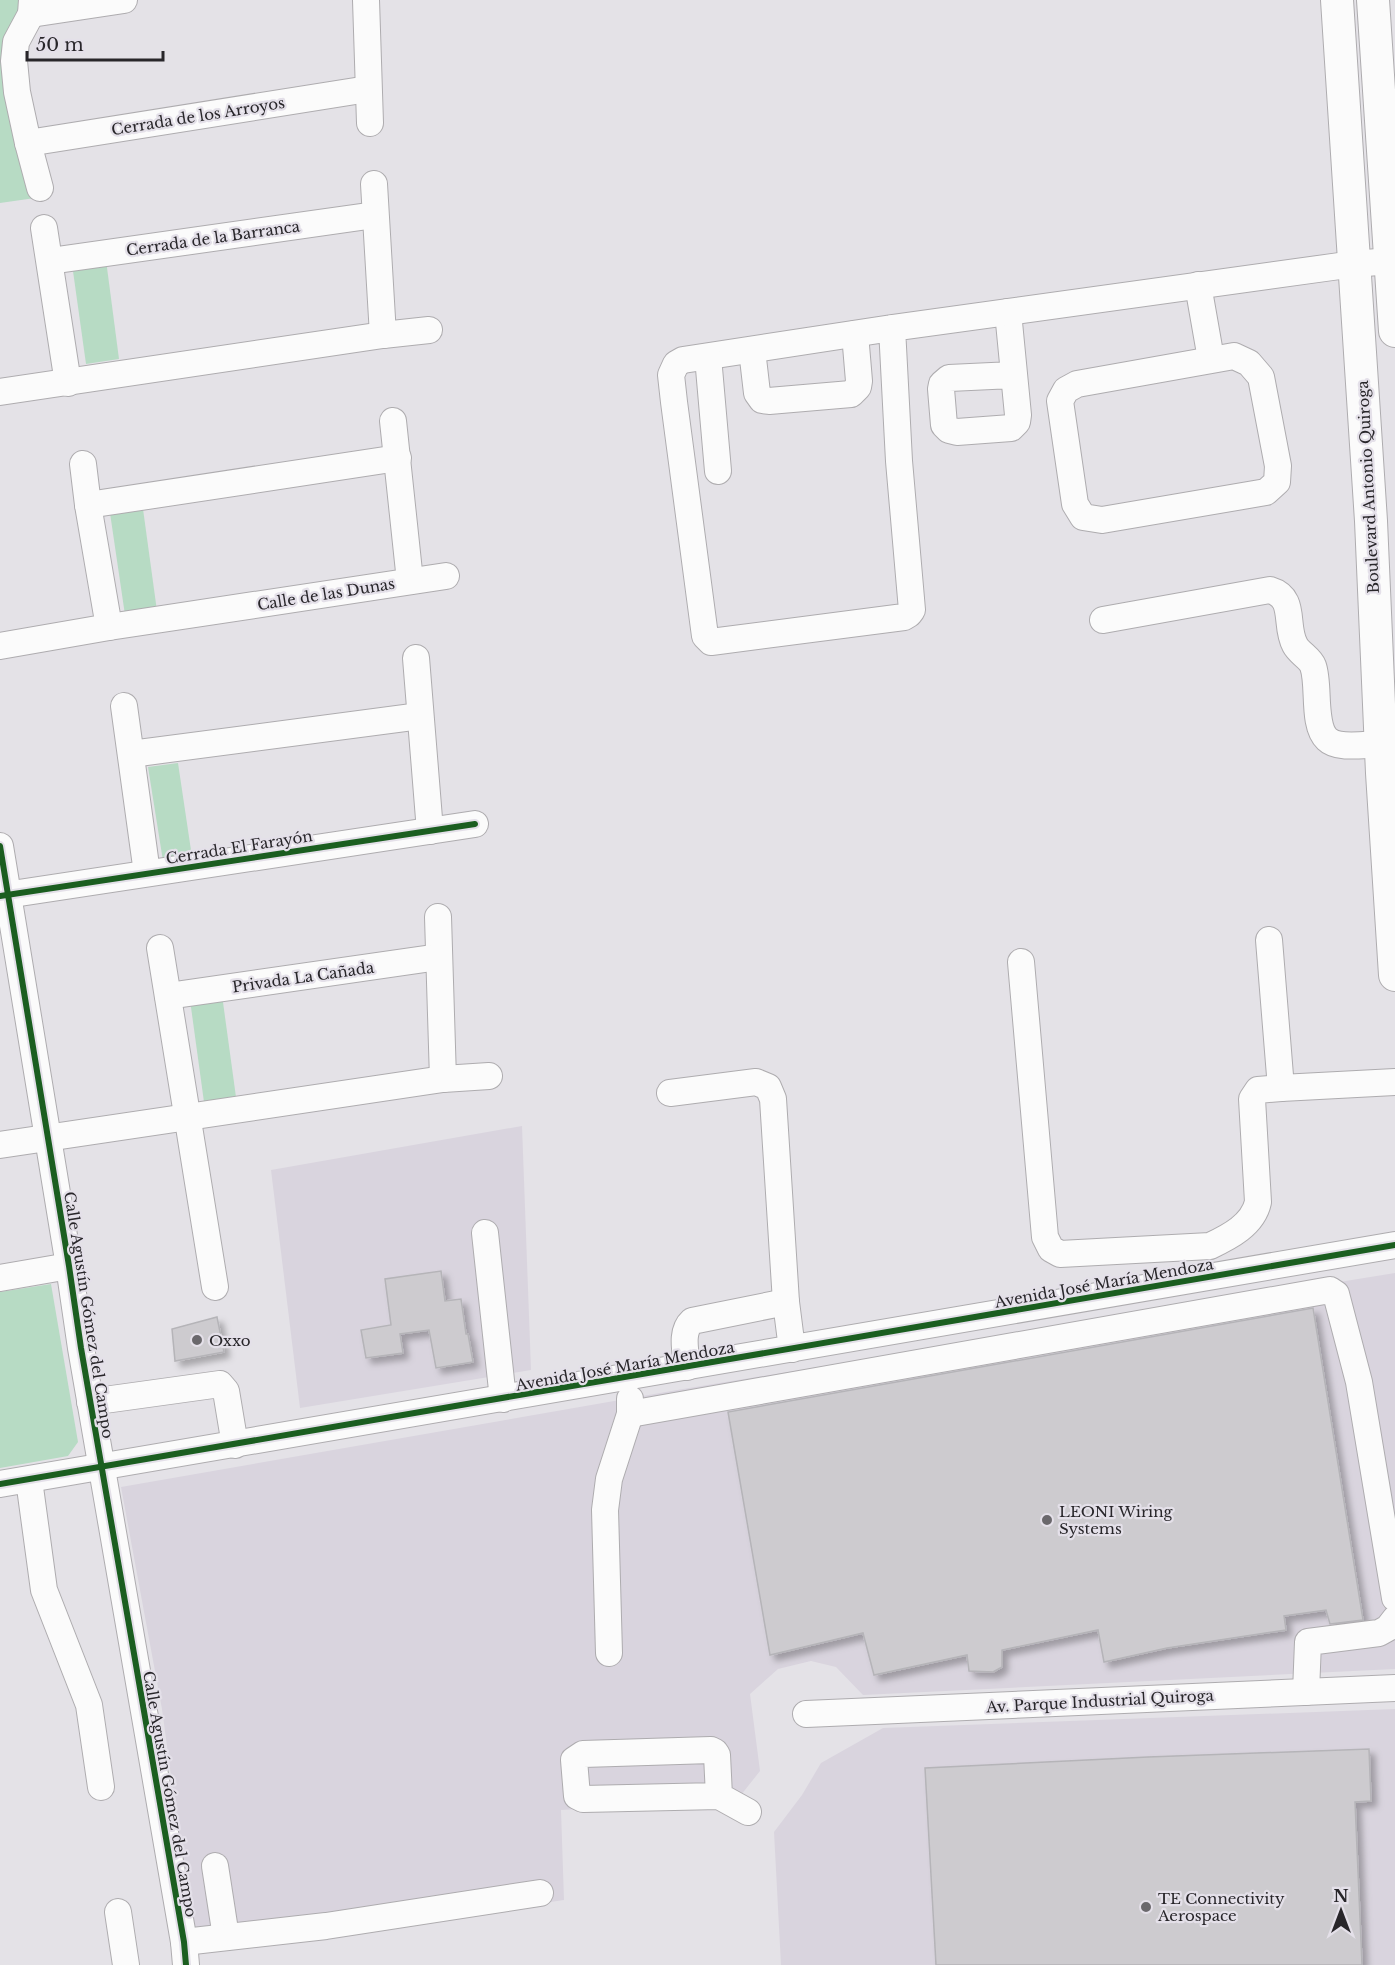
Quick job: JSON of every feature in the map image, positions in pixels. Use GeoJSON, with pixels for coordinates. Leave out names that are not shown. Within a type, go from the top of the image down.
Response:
{"type":"FeatureCollection","features":[{"type":"Feature","properties":{"kind":"main road","name":"Boulevard Antonio Quiroga"},"geometry":{"type":"LineString","coordinates":[[1337,0],[1371,521],[1395,975]]}},
{"type":"Feature","properties":{"kind":"main road"},"geometry":{"type":"LineString","coordinates":[[1381,12],[1395,331]]}},
{"type":"Feature","properties":{"kind":"street"},"geometry":{"type":"LineString","coordinates":[[40,188],[17,92],[14,61],[16,42],[31,7],[124,0]]}},
{"type":"Feature","properties":{"kind":"street"},"geometry":{"type":"LineString","coordinates":[[366,0],[370,123]]}},
{"type":"Feature","properties":{"kind":"street","name":"Cerrada de los Arroyos"},"geometry":{"type":"LineString","coordinates":[[28,143],[368,89]]}},
{"type":"Feature","properties":{"kind":"street"},"geometry":{"type":"LineString","coordinates":[[374,184],[383,334]]}},
{"type":"Feature","properties":{"kind":"street","name":"Cerrada de la Barranca"},"geometry":{"type":"LineString","coordinates":[[50,261],[375,215]]}},
{"type":"Feature","properties":{"kind":"street"},"geometry":{"type":"LineString","coordinates":[[44,228],[68,383]]}},
{"type":"Feature","properties":{"kind":"street"},"geometry":{"type":"LineString","coordinates":[[892,328],[899,461],[912,610],[904,617],[711,642],[707,640],[671,375],[676,364],[683,360],[892,328],[1354,264],[1391,244]]}},
{"type":"Feature","properties":{"kind":"street"},"geometry":{"type":"LineString","coordinates":[[1198,285],[1211,359]]}},
{"type":"Feature","properties":{"kind":"street"},"geometry":{"type":"LineString","coordinates":[[1357,312],[1394,311]]}},
{"type":"Feature","properties":{"kind":"street"},"geometry":{"type":"LineString","coordinates":[[1008,312],[1013,375]]}},
{"type":"Feature","properties":{"kind":"street"},"geometry":{"type":"LineString","coordinates":[[0,392],[383,334],[429,330]]}},
{"type":"Feature","properties":{"kind":"street"},"geometry":{"type":"LineString","coordinates":[[752,350],[757,393],[762,400],[851,394],[858,387],[859,381],[855,334]]}},
{"type":"Feature","properties":{"kind":"street"},"geometry":{"type":"LineString","coordinates":[[1234,356],[1250,363],[1261,377],[1278,466],[1276,482],[1266,492],[1102,520],[1083,517],[1075,504],[1060,401],[1066,390],[1077,384],[1211,359],[1234,356]]}},
{"type":"Feature","properties":{"kind":"street"},"geometry":{"type":"LineString","coordinates":[[708,357],[718,471]]}},
{"type":"Feature","properties":{"kind":"street","name":"Calle de las Dunas"},"geometry":{"type":"LineString","coordinates":[[0,646],[410,581],[393,421]]}},
{"type":"Feature","properties":{"kind":"street"},"geometry":{"type":"LineString","coordinates":[[88,505],[398,458]]}},
{"type":"Feature","properties":{"kind":"street"},"geometry":{"type":"LineString","coordinates":[[83,464],[109,627]]}},
{"type":"Feature","properties":{"kind":"street"},"geometry":{"type":"LineString","coordinates":[[410,581],[447,576]]}},
{"type":"Feature","properties":{"kind":"street"},"geometry":{"type":"LineString","coordinates":[[1103,620],[1270,590],[1281,593],[1286,599],[1291,635],[1295,646],[1312,664],[1320,729],[1327,739],[1338,744],[1381,744]]}},
{"type":"Feature","properties":{"kind":"street"},"geometry":{"type":"LineString","coordinates":[[416,658],[430,831]]}},
{"type":"Feature","properties":{"kind":"street","name":"Cerrada El Farayón"},"geometry":{"type":"LineString","coordinates":[[124,706],[147,873]]}},
{"type":"Feature","properties":{"kind":"street"},"geometry":{"type":"LineString","coordinates":[[131,754],[420,716]]}},
{"type":"Feature","properties":{"kind":"street","name":"Cerrada El Farayón"},"geometry":{"type":"LineString","coordinates":[[3,895],[475,824]]}},
{"type":"Feature","properties":{"kind":"street","name":"Calle Agustín Gómez del Campo"},"geometry":{"type":"LineString","coordinates":[[0,846],[3,895],[69,1266],[90,1402],[185,1954]]}},
{"type":"Feature","properties":{"kind":"street"},"geometry":{"type":"LineString","coordinates":[[438,917],[443,1079]]}},
{"type":"Feature","properties":{"kind":"street"},"geometry":{"type":"LineString","coordinates":[[1269,940],[1281,1088]]}},
{"type":"Feature","properties":{"kind":"street"},"geometry":{"type":"LineString","coordinates":[[160,948],[215,1287]]}},
{"type":"Feature","properties":{"kind":"street","name":"Privada La Cañada"},"geometry":{"type":"LineString","coordinates":[[168,996],[439,957]]}},
{"type":"Feature","properties":{"kind":"street"},"geometry":{"type":"LineString","coordinates":[[1021,962],[1045,1237],[1051,1249],[1060,1254],[1210,1246],[1231,1236],[1256,1214],[1258,1202],[1252,1100],[1258,1090],[1395,1082]]}},
{"type":"Feature","properties":{"kind":"street"},"geometry":{"type":"LineString","coordinates":[[0,1144],[443,1079],[489,1076]]}},
{"type":"Feature","properties":{"kind":"street"},"geometry":{"type":"LineString","coordinates":[[670,1092],[756,1082],[768,1087],[773,1099],[786,1302],[792,1349]]}},
{"type":"Feature","properties":{"kind":"street"},"geometry":{"type":"LineString","coordinates":[[485,1233],[503,1399]]}},
{"type":"Feature","properties":{"kind":"street","name":"Avenida José María Mendoza"},"geometry":{"type":"LineString","coordinates":[[0,1484],[1395,1245]]}},
{"type":"Feature","properties":{"kind":"street"},"geometry":{"type":"LineString","coordinates":[[0,1278],[69,1266]]}},
{"type":"Feature","properties":{"kind":"street"},"geometry":{"type":"LineString","coordinates":[[630,1414],[1330,1290],[1336,1294],[1359,1382],[1395,1598]]}},
{"type":"Feature","properties":{"kind":"street"},"geometry":{"type":"LineString","coordinates":[[687,1367],[684,1333],[686,1326],[692,1321],[786,1302]]}},
{"type":"Feature","properties":{"kind":"street"},"geometry":{"type":"LineString","coordinates":[[609,1653],[605,1510],[609,1479],[630,1414],[629,1378]]}},
{"type":"Feature","properties":{"kind":"street"},"geometry":{"type":"LineString","coordinates":[[90,1402],[220,1384],[226,1391],[235,1445]]}},
{"type":"Feature","properties":{"kind":"street"},"geometry":{"type":"LineString","coordinates":[[28,1480],[44,1590],[89,1705],[101,1787]]}},
{"type":"Feature","properties":{"kind":"street"},"geometry":{"type":"LineString","coordinates":[[1306,1692],[1308,1642],[1379,1633],[1388,1628],[1395,1619]]}},
{"type":"Feature","properties":{"kind":"street","name":"Av. Parque Industrial Quiroga"},"geometry":{"type":"LineString","coordinates":[[806,1714],[1395,1688]]}},
{"type":"Feature","properties":{"kind":"street"},"geometry":{"type":"LineString","coordinates":[[719,1796],[717,1755],[711,1750],[583,1754],[574,1760],[575,1791],[577,1796],[583,1799],[719,1796],[748,1812]]}},
{"type":"Feature","properties":{"kind":"street"},"geometry":{"type":"LineString","coordinates":[[215,1866],[226,1937]]}},
{"type":"Feature","properties":{"kind":"street"},"geometry":{"type":"LineString","coordinates":[[185,1954],[226,1937],[326,1926],[540,1893]]}},
{"type":"Feature","properties":{"kind":"street"},"geometry":{"type":"LineString","coordinates":[[118,1912],[126,1965]]}},
{"type":"Feature","properties":{"kind":"shaded area"},"geometry":{"type":"Polygon","coordinates":[[[522,1126],[531,1370],[300,1408],[271,1170],[522,1126]]]}},
{"type":"Feature","properties":{"kind":"shaded area"},"geometry":{"type":"Polygon","coordinates":[[[1395,1273],[1395,1669],[863,1695],[836,1667],[811,1661],[778,1669],[750,1694],[760,1771],[737,1800],[561,1810],[564,1900],[199,1953],[178,1828],[162,1709],[121,1487],[683,1389],[1395,1273]]]}},
{"type":"Feature","properties":{"kind":"shaded area","name":"TE Connectivity Aerospace"},"geometry":{"type":"Polygon","coordinates":[[[1395,1709],[1395,1965],[781,1965],[774,1832],[802,1795],[821,1763],[883,1728],[1395,1709]]]}},
{"type":"Feature","properties":{"kind":"green space"},"geometry":{"type":"Polygon","coordinates":[[[0,0],[24,0],[19,17],[35,198],[0,203],[0,0]]]}},
{"type":"Feature","properties":{"kind":"green space"},"geometry":{"type":"Polygon","coordinates":[[[106,260],[119,359],[86,364],[72,264],[106,260]]]}},
{"type":"Feature","properties":{"kind":"green space"},"geometry":{"type":"Polygon","coordinates":[[[143,509],[157,611],[125,615],[110,513],[143,509]]]}},
{"type":"Feature","properties":{"kind":"green space"},"geometry":{"type":"Polygon","coordinates":[[[178,763],[192,857],[163,861],[148,767],[178,763]]]}},
{"type":"Feature","properties":{"kind":"green space"},"geometry":{"type":"Polygon","coordinates":[[[222,995],[236,1097],[204,1102],[190,1000],[222,995]]]}},
{"type":"Feature","properties":{"kind":"green space"},"geometry":{"type":"Polygon","coordinates":[[[51,1284],[78,1442],[68,1456],[0,1468],[0,1292],[51,1284]]]}},
{"type":"Feature","properties":{"kind":"building"},"geometry":{"type":"Polygon","coordinates":[[[441,1271],[445,1301],[461,1299],[473,1362],[436,1368],[429,1330],[400,1334],[403,1353],[366,1358],[361,1330],[391,1325],[385,1279],[441,1271]]]}},
{"type":"Feature","properties":{"kind":"building","name":"LEONI Wiring Systems"},"geometry":{"type":"Polygon","coordinates":[[[1313,1308],[1363,1620],[1330,1624],[1326,1610],[1284,1616],[1286,1630],[1167,1648],[1104,1662],[1098,1630],[1002,1650],[1002,1667],[993,1672],[969,1671],[967,1655],[874,1675],[863,1633],[770,1655],[728,1412],[1313,1308]]]}},
{"type":"Feature","properties":{"kind":"building","name":"Oxxo"},"geometry":{"type":"Polygon","coordinates":[[[217,1317],[224,1352],[175,1361],[172,1329],[217,1317]]]}},
{"type":"Feature","properties":{"kind":"building","name":"TE Connectivity Aerospace"},"geometry":{"type":"Polygon","coordinates":[[[1369,1749],[1371,1801],[1355,1802],[1362,1965],[936,1965],[925,1768],[1369,1749]]]}},
{"type":"Feature","properties":{"kind":"cycle path"},"geometry":{"type":"LineString","coordinates":[[0,896],[475,824]]}},
{"type":"Feature","properties":{"kind":"cycle path"},"geometry":{"type":"LineString","coordinates":[[0,846],[81,1348],[184,1942],[186,1965]]}},
{"type":"Feature","properties":{"kind":"cycle path"},"geometry":{"type":"LineString","coordinates":[[0,1484],[1395,1245]]}},
{"type":"Feature","properties":{"kind":"place","name":"Oxxo"},"geometry":{"type":"Point","coordinates":[197,1340]}},
{"type":"Feature","properties":{"kind":"place","name":"LEONI Wiring Systems"},"geometry":{"type":"Point","coordinates":[1047,1520]}},
{"type":"Feature","properties":{"kind":"place","name":"TE Connectivity Aerospace"},"geometry":{"type":"Point","coordinates":[1146,1907]}}]}
